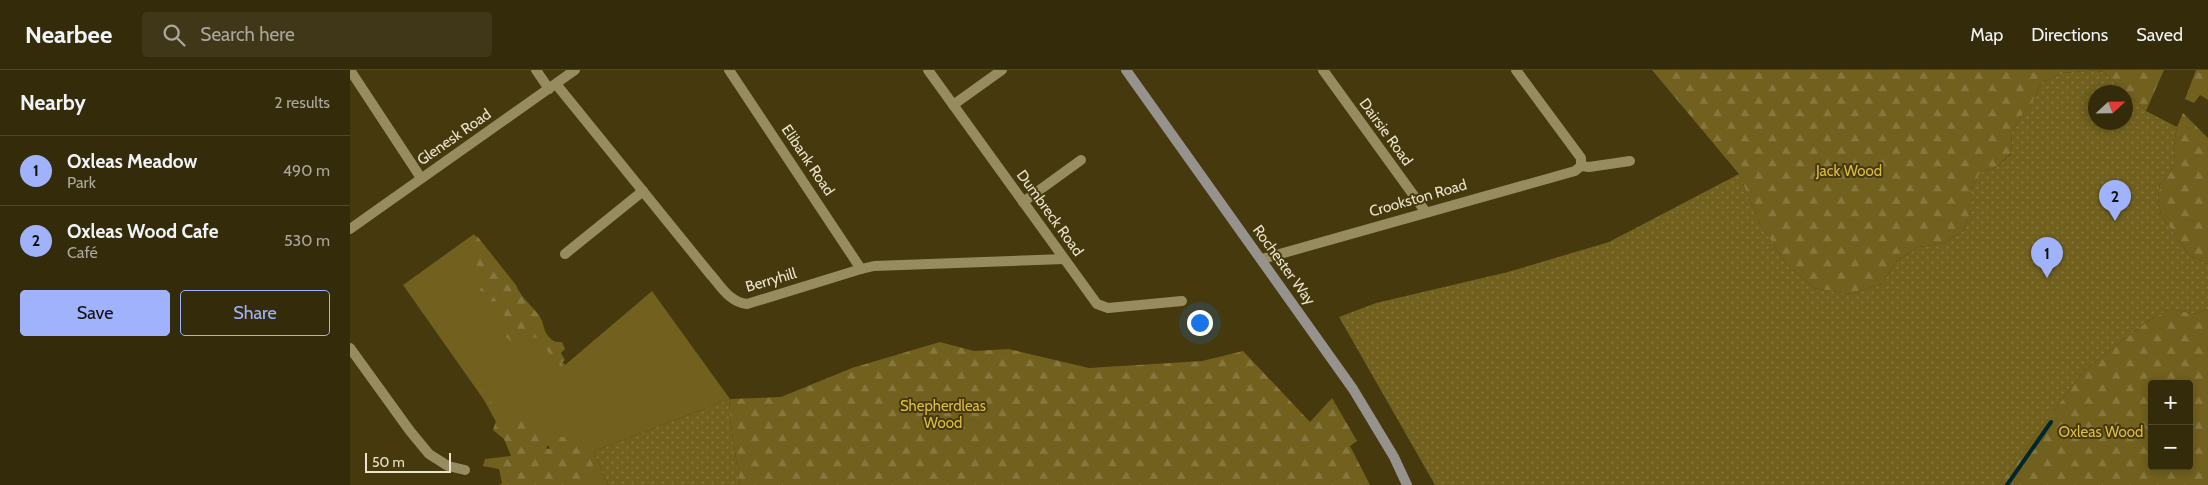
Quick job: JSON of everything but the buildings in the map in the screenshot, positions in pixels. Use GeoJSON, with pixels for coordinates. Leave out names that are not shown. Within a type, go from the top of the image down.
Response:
{"type":"FeatureCollection","features":[{"type":"Feature","properties":{"kind":"street"},"geometry":{"type":"LineString","coordinates":[[350,70],[421,178]]}},
{"type":"Feature","properties":{"kind":"street","name":"Berryhill"},"geometry":{"type":"LineString","coordinates":[[536,70],[643,191],[731,298],[738,303],[747,304],[861,269],[1064,259]]}},
{"type":"Feature","properties":{"kind":"street","name":"Glenesk Road"},"geometry":{"type":"LineString","coordinates":[[350,229],[575,70]]}},
{"type":"Feature","properties":{"kind":"street","name":"Elibank Road"},"geometry":{"type":"LineString","coordinates":[[729,70],[861,269]]}},
{"type":"Feature","properties":{"kind":"street","name":"Dumbreck Road"},"geometry":{"type":"LineString","coordinates":[[928,70],[1097,304],[1108,308],[1182,301]]}},
{"type":"Feature","properties":{"kind":"street"},"geometry":{"type":"LineString","coordinates":[[953,105],[1002,70]]}},
{"type":"Feature","properties":{"kind":"street","name":"Rochester Way"},"geometry":{"type":"LineString","coordinates":[[1126,70],[1354,389],[1394,457],[1407,485]]}},
{"type":"Feature","properties":{"kind":"street","name":"Dairsie Road"},"geometry":{"type":"LineString","coordinates":[[1323,70],[1426,211]]}},
{"type":"Feature","properties":{"kind":"street"},"geometry":{"type":"LineString","coordinates":[[1516,70],[1581,158],[1581,166]]}},
{"type":"Feature","properties":{"kind":"street"},"geometry":{"type":"LineString","coordinates":[[1023,202],[1082,160]]}},
{"type":"Feature","properties":{"kind":"street","name":"Crookston Road"},"geometry":{"type":"LineString","coordinates":[[1262,259],[1426,211],[1575,171],[1581,166],[1589,167],[1630,161]]}},
{"type":"Feature","properties":{"kind":"street"},"geometry":{"type":"LineString","coordinates":[[565,254],[643,191]]}},
{"type":"Feature","properties":{"kind":"street"},"geometry":{"type":"LineString","coordinates":[[350,348],[429,454],[448,466],[465,470]]}},
{"type":"Feature","properties":{"kind":"green space","name":"Jack Wood"},"geometry":{"type":"Polygon","coordinates":[[[1652,70],[2099,70],[2063,73],[2041,83],[2033,102],[2022,115],[2012,132],[2011,153],[1997,167],[1981,172],[1971,189],[1971,210],[1964,230],[1945,243],[1919,247],[1897,261],[1882,284],[1850,294],[1814,288],[1786,264],[1759,222],[1739,174],[1652,70]]]}},
{"type":"Feature","properties":{"kind":"green space"},"geometry":{"type":"Polygon","coordinates":[[[2098,70],[2106,74],[2118,85],[2088,85],[2088,130],[2133,130],[2133,99],[2146,111],[2177,127],[2174,145],[2175,161],[2169,174],[2160,184],[2158,199],[2161,215],[2189,255],[2208,264],[2208,309],[2196,314],[2170,309],[2148,321],[2084,370],[1999,485],[1435,485],[1339,317],[1376,303],[1508,272],[1609,242],[1739,174],[1759,222],[1786,264],[1814,288],[1850,294],[1882,284],[1897,261],[1919,247],[1945,243],[1964,230],[1971,210],[1971,189],[1981,172],[1997,167],[2011,154],[2012,132],[2022,115],[2033,102],[2041,83],[2063,73],[2098,70]]]}},
{"type":"Feature","properties":{"kind":"green space"},"geometry":{"type":"Polygon","coordinates":[[[2099,70],[2164,70],[2146,111],[2133,99],[2133,85],[2118,85],[2099,70]]]}},
{"type":"Feature","properties":{"kind":"green space"},"geometry":{"type":"Polygon","coordinates":[[[2196,70],[2208,70],[2208,100],[2200,95],[2194,103],[2185,99],[2196,70]]]}},
{"type":"Feature","properties":{"kind":"green space"},"geometry":{"type":"Polygon","coordinates":[[[2183,113],[2208,138],[2208,264],[2189,255],[2161,215],[2158,199],[2160,184],[2169,174],[2175,161],[2174,145],[2177,127],[2183,113]]]}},
{"type":"Feature","properties":{"kind":"green space"},"geometry":{"type":"Polygon","coordinates":[[[474,234],[565,365],[652,291],[730,399],[594,451],[608,485],[561,485],[555,438],[541,454],[501,431],[484,400],[403,285],[474,234]]]}},
{"type":"Feature","properties":{"kind":"green space"},"geometry":{"type":"Polygon","coordinates":[[[477,236],[542,320],[548,336],[554,341],[562,342],[565,349],[561,353],[565,360],[561,363],[563,367],[555,363],[539,337],[520,339],[515,344],[506,337],[507,330],[512,329],[516,331],[516,323],[510,325],[503,313],[506,305],[510,304],[507,300],[489,302],[481,294],[480,289],[486,285],[474,260],[476,252],[473,240],[477,236]]]}},
{"type":"Feature","properties":{"kind":"green space","name":"Oxleas Wood"},"geometry":{"type":"Polygon","coordinates":[[[2170,309],[2196,314],[2208,309],[2208,485],[1999,485],[2084,370],[2148,321],[2170,309]]]}},
{"type":"Feature","properties":{"kind":"green space","name":"Shepherdleas Wood"},"geometry":{"type":"Polygon","coordinates":[[[940,342],[974,351],[1009,349],[1089,368],[1202,361],[1243,351],[1310,422],[1332,398],[1357,441],[1350,446],[1370,485],[740,485],[729,412],[730,399],[781,397],[852,368],[940,342]]]}},
{"type":"Feature","properties":{"kind":"green space"},"geometry":{"type":"Polygon","coordinates":[[[480,387],[503,420],[512,422],[531,418],[539,430],[544,448],[550,449],[546,438],[552,435],[580,437],[593,465],[587,477],[575,485],[499,485],[502,483],[499,469],[483,466],[485,459],[511,456],[504,439],[493,430],[497,418],[480,387]]]}},
{"type":"Feature","properties":{"kind":"green space"},"geometry":{"type":"Polygon","coordinates":[[[730,399],[729,412],[740,485],[608,485],[594,451],[730,399]]]}},
{"type":"Feature","properties":{"kind":"waterway"},"geometry":{"type":"LineString","coordinates":[[2007,485],[2051,422]]}},
{"type":"Feature","properties":{"kind":"place","name":"Oxleas Wood Cafe"},"geometry":{"type":"Point","coordinates":[2115,221]}},
{"type":"Feature","properties":{"kind":"place","name":"Oxleas Meadow"},"geometry":{"type":"Point","coordinates":[2047,278]}}]}
